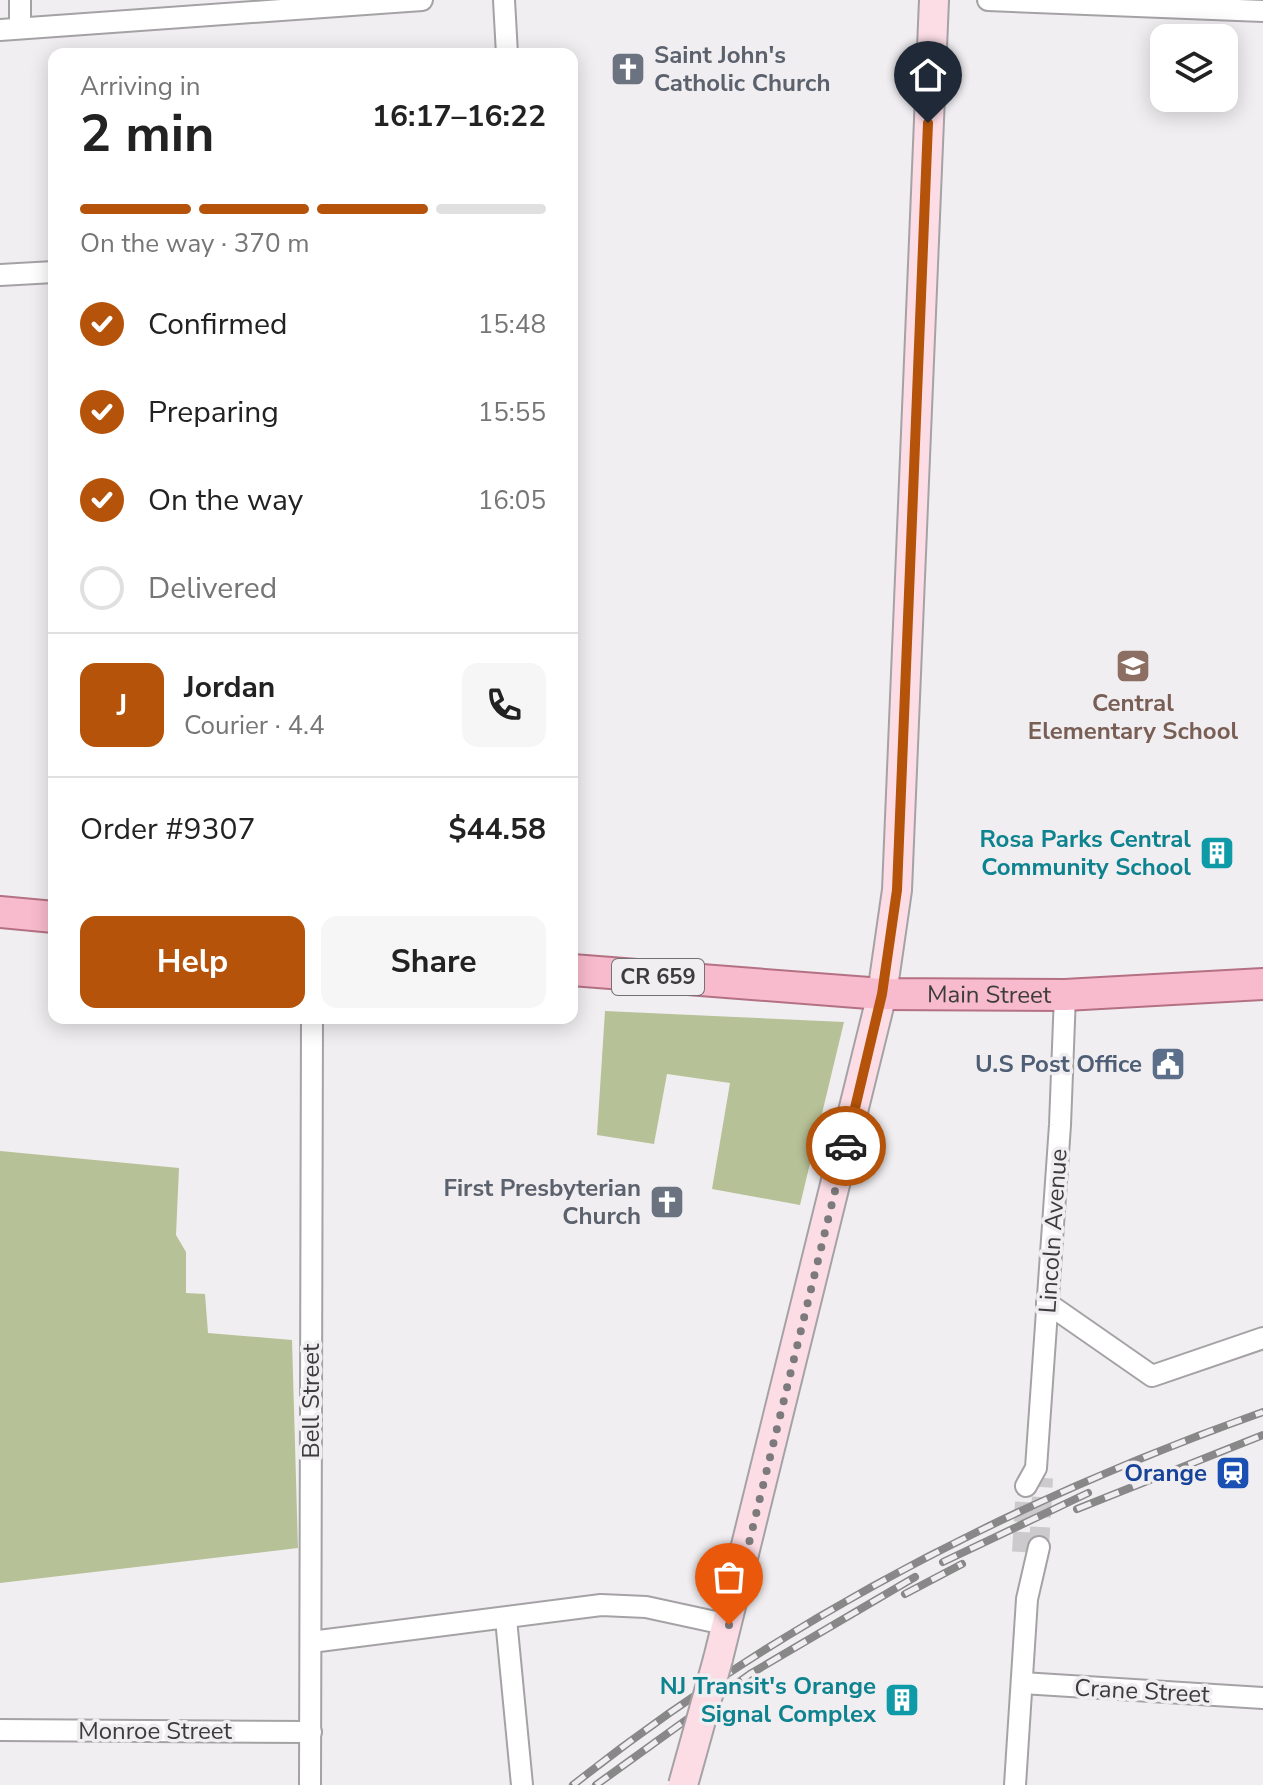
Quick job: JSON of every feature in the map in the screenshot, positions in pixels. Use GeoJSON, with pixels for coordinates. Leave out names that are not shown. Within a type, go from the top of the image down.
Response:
{"type":"FeatureCollection","features":[{"type":"Feature","properties":{"kind":"main road"},"geometry":{"type":"LineString","coordinates":[[683,1785],[729,1625],[882,994],[897,890],[934,0]]}},
{"type":"Feature","properties":{"kind":"main road"},"geometry":{"type":"LineString","coordinates":[[0,912],[48,916]]}},
{"type":"Feature","properties":{"kind":"main road","name":"Main Street"},"geometry":{"type":"LineString","coordinates":[[578,970],[882,994],[1065,995],[1263,984]]}},
{"type":"Feature","properties":{"kind":"street"},"geometry":{"type":"LineString","coordinates":[[20,0],[10,29],[333,2],[422,0]]}},
{"type":"Feature","properties":{"kind":"street"},"geometry":{"type":"LineString","coordinates":[[504,0],[507,48]]}},
{"type":"Feature","properties":{"kind":"street"},"geometry":{"type":"LineString","coordinates":[[988,0],[1263,11]]}},
{"type":"Feature","properties":{"kind":"street"},"geometry":{"type":"LineString","coordinates":[[0,275],[48,272]]}},
{"type":"Feature","properties":{"kind":"street","name":"Lincoln Avenue"},"geometry":{"type":"LineString","coordinates":[[1035,1477],[1065,995]]}},
{"type":"Feature","properties":{"kind":"street","name":"Bell Street"},"geometry":{"type":"LineString","coordinates":[[310,1785],[312,1024]]}},
{"type":"Feature","properties":{"kind":"street"},"geometry":{"type":"LineString","coordinates":[[1047,1303],[1152,1376],[1263,1338]]}},
{"type":"Feature","properties":{"kind":"street"},"geometry":{"type":"LineString","coordinates":[[1015,1785],[1030,1549]]}},
{"type":"Feature","properties":{"kind":"street"},"geometry":{"type":"LineString","coordinates":[[311,1642],[601,1605],[646,1607],[729,1625]]}},
{"type":"Feature","properties":{"kind":"street"},"geometry":{"type":"LineString","coordinates":[[506,1619],[522,1785]]}},
{"type":"Feature","properties":{"kind":"street","name":"Crane Street"},"geometry":{"type":"LineString","coordinates":[[1022,1683],[1263,1698]]}},
{"type":"Feature","properties":{"kind":"street","name":"Monroe Street"},"geometry":{"type":"LineString","coordinates":[[0,1730],[311,1732]]}},
{"type":"Feature","properties":{"kind":"green space"},"geometry":{"type":"Polygon","coordinates":[[[605,1011],[844,1022],[800,1205],[712,1189],[730,1083],[667,1074],[654,1144],[597,1135],[605,1011]]]}},
{"type":"Feature","properties":{"kind":"green space"},"geometry":{"type":"Polygon","coordinates":[[[0,1151],[179,1168],[176,1235],[186,1252],[186,1293],[205,1294],[208,1333],[292,1340],[298,1548],[0,1583],[0,1151]]]}},
{"type":"Feature","properties":{"kind":"tunnel"},"geometry":{"type":"LineString","coordinates":[[1039,1547],[1043,1478]]}},
{"type":"Feature","properties":{"kind":"tunnel"},"geometry":{"type":"LineString","coordinates":[[1022,1552],[1026,1486]]}},
{"type":"Feature","properties":{"kind":"railway"},"geometry":{"type":"LineString","coordinates":[[573,1785],[733,1670],[902,1570],[1080,1484],[1263,1412]]}},
{"type":"Feature","properties":{"kind":"railway"},"geometry":{"type":"LineString","coordinates":[[1077,1509],[1263,1435]]}},
{"type":"Feature","properties":{"kind":"railway"},"geometry":{"type":"LineString","coordinates":[[943,1562],[1088,1493]]}},
{"type":"Feature","properties":{"kind":"railway"},"geometry":{"type":"LineString","coordinates":[[905,1594],[962,1564]]}},
{"type":"Feature","properties":{"kind":"railway"},"geometry":{"type":"LineString","coordinates":[[596,1785],[750,1674],[915,1577]]}},
{"type":"Feature","properties":{"kind":"way so far"},"geometry":{"type":"LineString","coordinates":[[729,1625],[846,1146]]}},
{"type":"Feature","properties":{"kind":"place","name":"Saint John's Catholic Church"},"geometry":{"type":"Point","coordinates":[628,69]}},
{"type":"Feature","properties":{"kind":"place","name":"Central Elementary School"},"geometry":{"type":"Point","coordinates":[1133,666]}},
{"type":"Feature","properties":{"kind":"place","name":"Rosa Parks Central Community School"},"geometry":{"type":"Point","coordinates":[1217,853]}},
{"type":"Feature","properties":{"kind":"place","name":"U.S Post Office"},"geometry":{"type":"Point","coordinates":[1168,1064]}},
{"type":"Feature","properties":{"kind":"place","name":"First Presbyterian Church"},"geometry":{"type":"Point","coordinates":[667,1202]}},
{"type":"Feature","properties":{"kind":"place","name":"Orange"},"geometry":{"type":"Point","coordinates":[1233,1473]}},
{"type":"Feature","properties":{"kind":"place","name":"NJ Transit's Orange Signal Complex"},"geometry":{"type":"Point","coordinates":[902,1700]}},
{"type":"Feature","properties":{"kind":"route"},"geometry":{"type":"LineString","coordinates":[[846,1146],[882,994],[897,890],[928,123]]}}]}
